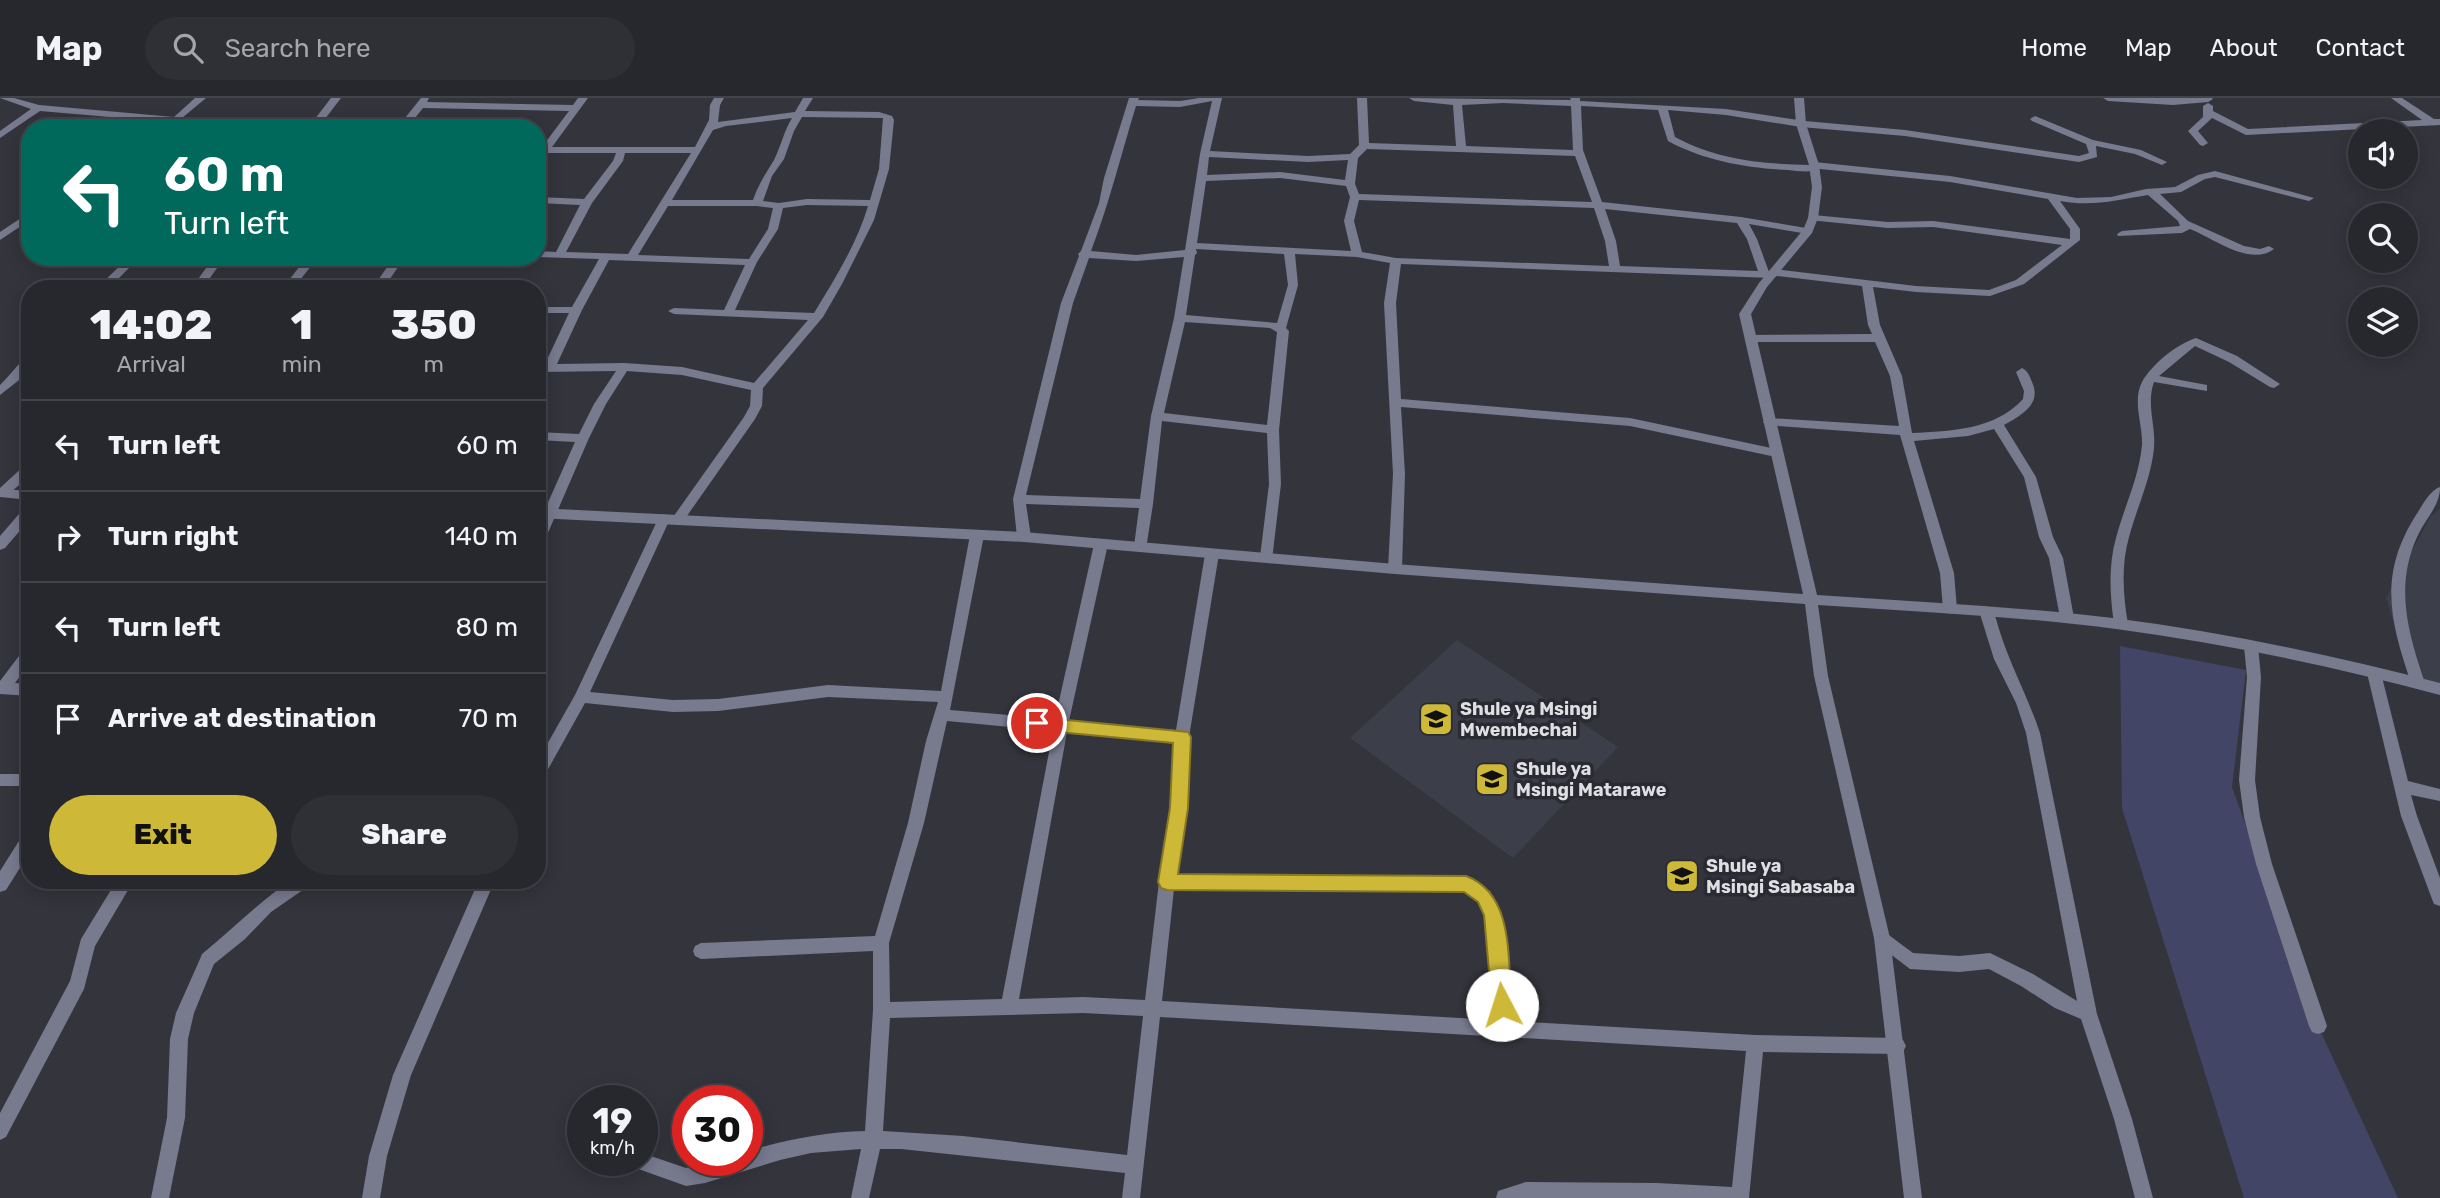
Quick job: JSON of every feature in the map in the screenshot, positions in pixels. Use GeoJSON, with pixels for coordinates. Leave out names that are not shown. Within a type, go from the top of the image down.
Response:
{"type":"FeatureCollection","features":[{"type":"Feature","properties":{"kind":"street"},"geometry":{"type":"LineString","coordinates":[[4,98],[38,108],[164,119]]}},
{"type":"Feature","properties":{"kind":"street"},"geometry":{"type":"LineString","coordinates":[[177,119],[201,98]]}},
{"type":"Feature","properties":{"kind":"street"},"geometry":{"type":"LineString","coordinates":[[320,119],[336,98]]}},
{"type":"Feature","properties":{"kind":"street"},"geometry":{"type":"LineString","coordinates":[[546,144],[583,98]]}},
{"type":"Feature","properties":{"kind":"street"},"geometry":{"type":"LineString","coordinates":[[632,256],[698,150],[710,128],[719,98]]}},
{"type":"Feature","properties":{"kind":"street"},"geometry":{"type":"LineString","coordinates":[[757,203],[767,176],[779,159],[789,131],[808,98]]}},
{"type":"Feature","properties":{"kind":"street"},"geometry":{"type":"LineString","coordinates":[[1024,537],[1019,499],[1050,367],[1083,254],[1104,203],[1108,178],[1133,101],[1180,104],[1216,98],[1180,318],[1157,416],[1141,546]]}},
{"type":"Feature","properties":{"kind":"street"},"geometry":{"type":"LineString","coordinates":[[1357,254],[1349,221],[1354,197],[1350,184],[1353,158],[1364,146],[1362,98]]}},
{"type":"Feature","properties":{"kind":"street"},"geometry":{"type":"LineString","coordinates":[[1414,98],[1457,103],[1502,99],[1576,101],[1727,112],[1801,124],[1930,136],[2079,159],[2088,159],[2094,155],[2090,142]]}},
{"type":"Feature","properties":{"kind":"street"},"geometry":{"type":"LineString","coordinates":[[1799,98],[1801,124],[1817,187],[1811,224],[1770,274],[1745,314],[1811,600],[1821,677],[1882,938],[1897,1046],[1913,1198]]}},
{"type":"Feature","properties":{"kind":"street"},"geometry":{"type":"LineString","coordinates":[[2108,98],[2173,102],[2208,98],[2209,113],[2193,131],[2203,143]]}},
{"type":"Feature","properties":{"kind":"street"},"geometry":{"type":"LineString","coordinates":[[2402,99],[2437,124]]}},
{"type":"Feature","properties":{"kind":"street"},"geometry":{"type":"LineString","coordinates":[[409,119],[423,101],[575,108]]}},
{"type":"Feature","properties":{"kind":"street"},"geometry":{"type":"LineString","coordinates":[[1576,101],[1578,153],[1611,234],[1615,270]]}},
{"type":"Feature","properties":{"kind":"street"},"geometry":{"type":"LineString","coordinates":[[1457,103],[1461,150]]}},
{"type":"Feature","properties":{"kind":"street"},"geometry":{"type":"LineString","coordinates":[[1662,107],[1671,139],[1696,152],[1779,168],[1814,167],[1925,175],[2052,197],[2092,201],[2177,190],[2202,177],[2215,174],[2309,198]]}},
{"type":"Feature","properties":{"kind":"street"},"geometry":{"type":"LineString","coordinates":[[23,119],[38,108]]}},
{"type":"Feature","properties":{"kind":"street"},"geometry":{"type":"LineString","coordinates":[[2209,113],[2246,132],[2437,124]]}},
{"type":"Feature","properties":{"kind":"street"},"geometry":{"type":"LineString","coordinates":[[546,760],[581,697],[670,519],[749,419],[756,406],[757,387],[817,317],[850,260],[869,220],[884,169],[889,118],[879,115],[800,114],[724,123],[710,128]]}},
{"type":"Feature","properties":{"kind":"street"},"geometry":{"type":"LineString","coordinates":[[2035,119],[2090,142],[2138,152],[2162,162]]}},
{"type":"Feature","properties":{"kind":"street"},"geometry":{"type":"LineString","coordinates":[[0,135],[21,120]]}},
{"type":"Feature","properties":{"kind":"street"},"geometry":{"type":"LineString","coordinates":[[1364,146],[1578,153]]}},
{"type":"Feature","properties":{"kind":"street"},"geometry":{"type":"LineString","coordinates":[[546,150],[698,150]]}},
{"type":"Feature","properties":{"kind":"street"},"geometry":{"type":"LineString","coordinates":[[560,254],[587,202],[618,161],[621,151]]}},
{"type":"Feature","properties":{"kind":"street"},"geometry":{"type":"LineString","coordinates":[[1205,154],[1308,159],[1353,158]]}},
{"type":"Feature","properties":{"kind":"street"},"geometry":{"type":"LineString","coordinates":[[1203,178],[1280,175],[1350,184]]}},
{"type":"Feature","properties":{"kind":"street"},"geometry":{"type":"LineString","coordinates":[[2151,192],[2186,224],[2205,229],[2248,252],[2259,254],[2269,249]]}},
{"type":"Feature","properties":{"kind":"street"},"geometry":{"type":"LineString","coordinates":[[1354,197],[1597,205],[1741,220],[1811,224],[1933,224],[2071,243]]}},
{"type":"Feature","properties":{"kind":"street"},"geometry":{"type":"LineString","coordinates":[[1083,254],[1136,258],[1192,249],[1289,250],[1357,254],[1396,261],[1770,274],[1955,293],[1990,293],[2020,282],[2071,243],[2077,235],[2052,197]]}},
{"type":"Feature","properties":{"kind":"street"},"geometry":{"type":"LineString","coordinates":[[546,200],[587,202]]}},
{"type":"Feature","properties":{"kind":"street"},"geometry":{"type":"LineString","coordinates":[[663,203],[757,203],[779,206],[807,202],[873,203]]}},
{"type":"Feature","properties":{"kind":"street"},"geometry":{"type":"LineString","coordinates":[[728,314],[752,262],[773,229],[779,206]]}},
{"type":"Feature","properties":{"kind":"street"},"geometry":{"type":"LineString","coordinates":[[1741,220],[1770,274]]}},
{"type":"Feature","properties":{"kind":"street"},"geometry":{"type":"LineString","coordinates":[[0,237],[21,222]]}},
{"type":"Feature","properties":{"kind":"street"},"geometry":{"type":"LineString","coordinates":[[2122,233],[2182,230],[2186,224]]}},
{"type":"Feature","properties":{"kind":"street"},"geometry":{"type":"LineString","coordinates":[[1267,557],[1275,484],[1273,430],[1280,376],[1282,328],[1293,285],[1289,250]]}},
{"type":"Feature","properties":{"kind":"street"},"geometry":{"type":"LineString","coordinates":[[546,254],[752,262]]}},
{"type":"Feature","properties":{"kind":"street"},"geometry":{"type":"LineString","coordinates":[[546,363],[606,256]]}},
{"type":"Feature","properties":{"kind":"street"},"geometry":{"type":"LineString","coordinates":[[1395,569],[1399,474],[1398,403],[1390,303],[1396,261]]}},
{"type":"Feature","properties":{"kind":"street"},"geometry":{"type":"LineString","coordinates":[[111,280],[125,266]]}},
{"type":"Feature","properties":{"kind":"street"},"geometry":{"type":"LineString","coordinates":[[294,280],[306,266]]}},
{"type":"Feature","properties":{"kind":"street"},"geometry":{"type":"LineString","coordinates":[[1867,283],[1870,308],[1896,376],[1906,434],[1947,573],[1950,608]]}},
{"type":"Feature","properties":{"kind":"street"},"geometry":{"type":"LineString","coordinates":[[546,310],[576,310]]}},
{"type":"Feature","properties":{"kind":"street"},"geometry":{"type":"LineString","coordinates":[[674,311],[817,317]]}},
{"type":"Feature","properties":{"kind":"street"},"geometry":{"type":"LineString","coordinates":[[1180,318],[1260,323],[1282,328]]}},
{"type":"Feature","properties":{"kind":"street"},"geometry":{"type":"LineString","coordinates":[[1750,340],[1880,338]]}},
{"type":"Feature","properties":{"kind":"street"},"geometry":{"type":"LineString","coordinates":[[2121,624],[2117,579],[2121,541],[2144,473],[2148,445],[2148,382],[2182,346],[2196,342],[2233,359],[2274,384]]}},
{"type":"Feature","properties":{"kind":"street"},"geometry":{"type":"LineString","coordinates":[[546,368],[624,368],[682,372],[757,387]]}},
{"type":"Feature","properties":{"kind":"street"},"geometry":{"type":"LineString","coordinates":[[546,512],[600,404],[624,368]]}},
{"type":"Feature","properties":{"kind":"street"},"geometry":{"type":"LineString","coordinates":[[0,391],[21,371]]}},
{"type":"Feature","properties":{"kind":"street"},"geometry":{"type":"LineString","coordinates":[[1769,422],[1906,434],[1960,433],[1997,424],[2028,402],[2030,393],[2022,372]]}},
{"type":"Feature","properties":{"kind":"street"},"geometry":{"type":"LineString","coordinates":[[2152,378],[2203,388]]}},
{"type":"Feature","properties":{"kind":"street"},"geometry":{"type":"LineString","coordinates":[[1398,403],[1611,420],[1776,453]]}},
{"type":"Feature","properties":{"kind":"street"},"geometry":{"type":"LineString","coordinates":[[1157,416],[1273,430]]}},
{"type":"Feature","properties":{"kind":"street"},"geometry":{"type":"LineString","coordinates":[[1997,424],[2030,477],[2046,537],[2056,558],[2067,618]]}},
{"type":"Feature","properties":{"kind":"street"},"geometry":{"type":"LineString","coordinates":[[546,436],[583,438]]}},
{"type":"Feature","properties":{"kind":"street"},"geometry":{"type":"LineString","coordinates":[[1,493],[21,475]]}},
{"type":"Feature","properties":{"kind":"street"},"geometry":{"type":"LineString","coordinates":[[2418,683],[2399,626],[2399,567],[2405,544],[2423,512],[2440,491]]}},
{"type":"Feature","properties":{"kind":"street"},"geometry":{"type":"LineString","coordinates":[[1,493],[21,495]]}},
{"type":"Feature","properties":{"kind":"street"},"geometry":{"type":"LineString","coordinates":[[1019,499],[1147,504]]}},
{"type":"Feature","properties":{"kind":"street"},"geometry":{"type":"LineString","coordinates":[[546,514],[1024,537],[1395,569],[2067,618],[2121,624],[2251,646],[2440,690]]}},
{"type":"Feature","properties":{"kind":"street"},"geometry":{"type":"LineString","coordinates":[[0,545],[21,520]]}},
{"type":"Feature","properties":{"kind":"street"},"geometry":{"type":"LineString","coordinates":[[860,1198],[873,1138],[882,1010],[881,943],[916,823],[933,741],[947,697],[977,535]]}},
{"type":"Feature","properties":{"kind":"street"},"geometry":{"type":"LineString","coordinates":[[1009,1006],[1062,725],[1101,544]]}},
{"type":"Feature","properties":{"kind":"street"},"geometry":{"type":"LineString","coordinates":[[1131,1198],[1167,882],[1179,808],[1182,737],[1212,554]]}},
{"type":"Feature","properties":{"kind":"street"},"geometry":{"type":"LineString","coordinates":[[1986,611],[2001,659],[2023,703],[2034,733],[2088,1014],[2123,1119],[2144,1198]]}},
{"type":"Feature","properties":{"kind":"street"},"geometry":{"type":"LineString","coordinates":[[2251,646],[2254,677],[2246,780],[2252,817],[2264,864],[2318,1027]]}},
{"type":"Feature","properties":{"kind":"street"},"geometry":{"type":"LineString","coordinates":[[1,688],[21,663]]}},
{"type":"Feature","properties":{"kind":"street"},"geometry":{"type":"LineString","coordinates":[[2374,673],[2401,786],[2427,870],[2440,899]]}},
{"type":"Feature","properties":{"kind":"street"},"geometry":{"type":"LineString","coordinates":[[1,688],[21,689]]}},
{"type":"Feature","properties":{"kind":"street"},"geometry":{"type":"LineString","coordinates":[[581,697],[673,706],[718,705],[828,691],[947,697]]}},
{"type":"Feature","properties":{"kind":"street"},"geometry":{"type":"LineString","coordinates":[[941,715],[1182,737]]}},
{"type":"Feature","properties":{"kind":"street"},"geometry":{"type":"LineString","coordinates":[[0,780],[21,780]]}},
{"type":"Feature","properties":{"kind":"street"},"geometry":{"type":"LineString","coordinates":[[2401,786],[2440,795]]}},
{"type":"Feature","properties":{"kind":"street"},"geometry":{"type":"LineString","coordinates":[[0,885],[21,852]]}},
{"type":"Feature","properties":{"kind":"street"},"geometry":{"type":"LineString","coordinates":[[1167,882],[1466,884],[1484,896],[1494,914],[1504,1027]]}},
{"type":"Feature","properties":{"kind":"street"},"geometry":{"type":"LineString","coordinates":[[0,1131],[78,983],[87,944],[121,889]]}},
{"type":"Feature","properties":{"kind":"street"},"geometry":{"type":"LineString","coordinates":[[160,1198],[176,1118],[179,1039],[185,1013],[208,959],[239,934],[265,906],[290,889]]}},
{"type":"Feature","properties":{"kind":"street"},"geometry":{"type":"LineString","coordinates":[[371,1198],[373,1178],[395,1090],[409,1052],[483,889]]}},
{"type":"Feature","properties":{"kind":"street"},"geometry":{"type":"LineString","coordinates":[[1882,938],[1910,961],[1959,964],[1990,961],[2061,1002],[2088,1014]]}},
{"type":"Feature","properties":{"kind":"street"},"geometry":{"type":"LineString","coordinates":[[701,951],[881,943]]}},
{"type":"Feature","properties":{"kind":"street"},"geometry":{"type":"LineString","coordinates":[[882,1010],[1083,1005],[1755,1043],[1897,1046]]}},
{"type":"Feature","properties":{"kind":"street"},"geometry":{"type":"LineString","coordinates":[[1506,1198],[1526,1191],[1657,1192],[1740,1198],[1755,1043]]}},
{"type":"Feature","properties":{"kind":"street"},"geometry":{"type":"LineString","coordinates":[[763,1154],[823,1142],[873,1138],[931,1140],[1135,1165]]}},
{"type":"Feature","properties":{"kind":"shaded area"},"geometry":{"type":"Polygon","coordinates":[[[2440,509],[2440,689],[2412,681],[2386,598],[2431,516],[2440,509]]]}},
{"type":"Feature","properties":{"kind":"shaded area"},"geometry":{"type":"Polygon","coordinates":[[[1457,640],[1618,747],[1513,858],[1350,738],[1457,640]]]}},
{"type":"Feature","properties":{"kind":"shaded area"},"geometry":{"type":"Polygon","coordinates":[[[2120,646],[2246,670],[2232,787],[2318,1026],[2398,1198],[2244,1198],[2122,808],[2120,646]]]}},
{"type":"Feature","properties":{"kind":"place","name":"Shule ya Msingi Mwembechai"},"geometry":{"type":"Point","coordinates":[1436,719]}},
{"type":"Feature","properties":{"kind":"place","name":"Shule ya Msingi Matarawe"},"geometry":{"type":"Point","coordinates":[1492,779]}},
{"type":"Feature","properties":{"kind":"place","name":"Shule ya Msingi Sabasaba"},"geometry":{"type":"Point","coordinates":[1682,876]}},
{"type":"Feature","properties":{"kind":"route"},"geometry":{"type":"LineString","coordinates":[[1037,723],[1182,737],[1179,808],[1167,882],[1466,884],[1476,889],[1484,896],[1494,914],[1502,1005]]}}]}
